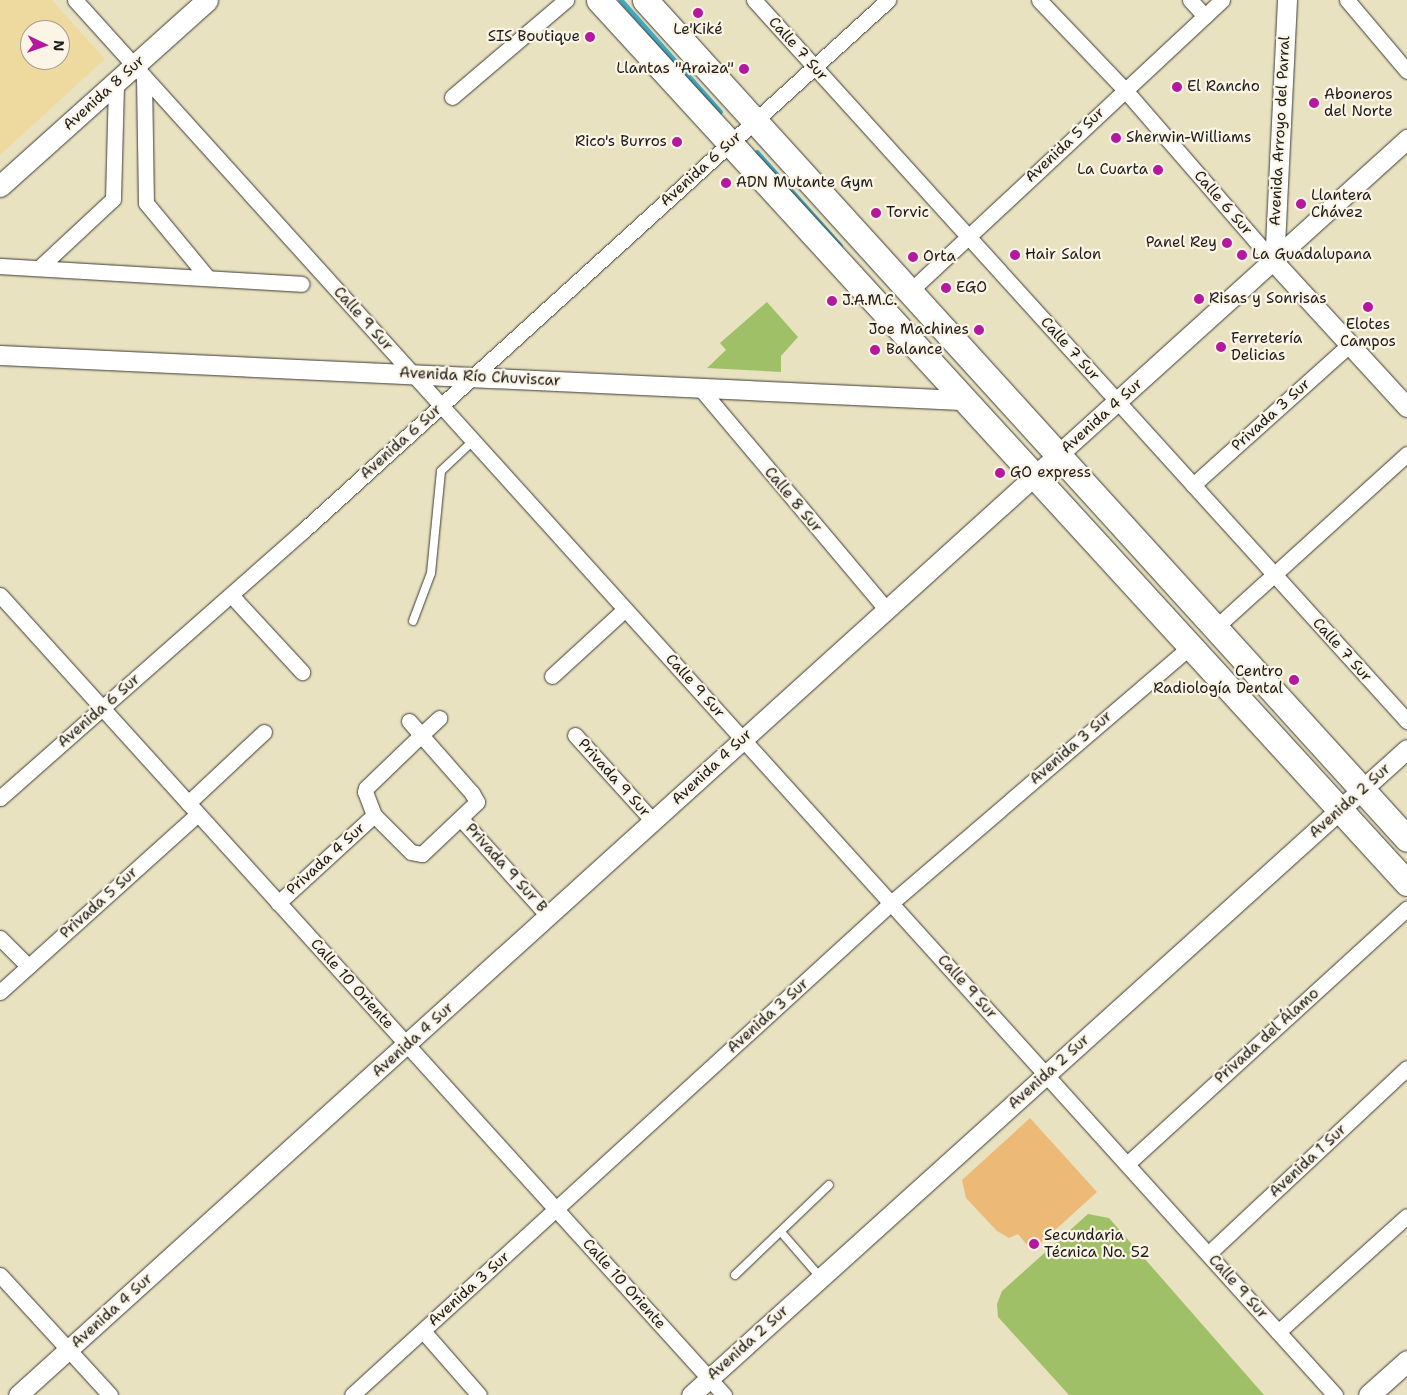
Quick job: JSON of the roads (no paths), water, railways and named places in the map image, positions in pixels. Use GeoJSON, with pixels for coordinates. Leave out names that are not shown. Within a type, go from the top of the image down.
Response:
{"type":"FeatureCollection","features":[{"type":"Feature","properties":{"kind":"main road","name":"Avenida 8 Sur"},"geometry":{"type":"LineString","coordinates":[[0,186],[116,82],[139,71],[207,0]]}},
{"type":"Feature","properties":{"kind":"main road"},"geometry":{"type":"LineString","coordinates":[[599,0],[728,145],[1033,479],[1190,646],[1338,812],[1407,883]]}},
{"type":"Feature","properties":{"kind":"main road"},"geometry":{"type":"LineString","coordinates":[[645,0],[1057,456],[1407,839]]}},
{"type":"Feature","properties":{"kind":"main road"},"geometry":{"type":"LineString","coordinates":[[961,400],[1023,417]]}},
{"type":"Feature","properties":{"kind":"main road"},"geometry":{"type":"LineString","coordinates":[[1369,1395],[1407,1361]]}},
{"type":"Feature","properties":{"kind":"street","name":"Calle 9 Sur"},"geometry":{"type":"LineString","coordinates":[[75,0],[1336,1395]]}},
{"type":"Feature","properties":{"kind":"street"},"geometry":{"type":"LineString","coordinates":[[452,97],[566,0]]}},
{"type":"Feature","properties":{"kind":"street","name":"Calle 7 Sur"},"geometry":{"type":"LineString","coordinates":[[754,0],[1407,721]]}},
{"type":"Feature","properties":{"kind":"street","name":"Avenida 6 Sur"},"geometry":{"type":"LineString","coordinates":[[0,798],[231,595],[888,0]]}},
{"type":"Feature","properties":{"kind":"street","name":"Calle 6 Sur"},"geometry":{"type":"LineString","coordinates":[[1039,0],[1124,90],[1274,262],[1407,406]]}},
{"type":"Feature","properties":{"kind":"street"},"geometry":{"type":"LineString","coordinates":[[1190,0],[1205,16]]}},
{"type":"Feature","properties":{"kind":"street","name":"Avenida 5 Sur"},"geometry":{"type":"LineString","coordinates":[[909,292],[1222,0]]}},
{"type":"Feature","properties":{"kind":"street","name":"Avenida Arroyo del Parral"},"geometry":{"type":"LineString","coordinates":[[1274,262],[1287,0]]}},
{"type":"Feature","properties":{"kind":"street"},"geometry":{"type":"LineString","coordinates":[[1347,0],[1407,71]]}},
{"type":"Feature","properties":{"kind":"street"},"geometry":{"type":"LineString","coordinates":[[139,71],[146,203],[208,278]]}},
{"type":"Feature","properties":{"kind":"street"},"geometry":{"type":"LineString","coordinates":[[39,268],[113,199],[116,82]]}},
{"type":"Feature","properties":{"kind":"street","name":"Avenida 4 Sur"},"geometry":{"type":"LineString","coordinates":[[18,1395],[408,1046],[742,738],[1274,262],[1407,139]]}},
{"type":"Feature","properties":{"kind":"street"},"geometry":{"type":"LineString","coordinates":[[0,266],[301,284]]}},
{"type":"Feature","properties":{"kind":"street","name":"Privada 3 Sur"},"geometry":{"type":"LineString","coordinates":[[1193,485],[1350,344]]}},
{"type":"Feature","properties":{"kind":"street","name":"Avenida Río Chuviscar"},"geometry":{"type":"LineString","coordinates":[[0,355],[961,400]]}},
{"type":"Feature","properties":{"kind":"street","name":"Calle 8 Sur"},"geometry":{"type":"LineString","coordinates":[[700,388],[887,610]]}},
{"type":"Feature","properties":{"kind":"street"},"geometry":{"type":"LineString","coordinates":[[1215,628],[1407,454]]}},
{"type":"Feature","properties":{"kind":"street","name":"Calle 10 Oriente"},"geometry":{"type":"LineString","coordinates":[[0,595],[724,1395]]}},
{"type":"Feature","properties":{"kind":"street"},"geometry":{"type":"LineString","coordinates":[[231,595],[302,672]]}},
{"type":"Feature","properties":{"kind":"street"},"geometry":{"type":"LineString","coordinates":[[552,676],[625,609]]}},
{"type":"Feature","properties":{"kind":"street","name":"Avenida 3 Sur"},"geometry":{"type":"LineString","coordinates":[[352,1395],[892,903],[1190,646]]}},
{"type":"Feature","properties":{"kind":"street"},"geometry":{"type":"LineString","coordinates":[[409,721],[421,735],[477,802],[462,820],[428,852],[416,854],[374,815],[365,792],[421,735],[439,718]]}},
{"type":"Feature","properties":{"kind":"street"},"geometry":{"type":"LineString","coordinates":[[188,803],[264,732]]}},
{"type":"Feature","properties":{"kind":"street","name":"Privada 9 Sur"},"geometry":{"type":"LineString","coordinates":[[575,735],[652,821]]}},
{"type":"Feature","properties":{"kind":"street","name":"Avenida 2 Sur"},"geometry":{"type":"LineString","coordinates":[[691,1395],[1407,749]]}},
{"type":"Feature","properties":{"kind":"street","name":"Privada 5 Sur"},"geometry":{"type":"LineString","coordinates":[[0,992],[198,814]]}},
{"type":"Feature","properties":{"kind":"street","name":"Privada 4 Sur"},"geometry":{"type":"LineString","coordinates":[[278,903],[374,815]]}},
{"type":"Feature","properties":{"kind":"street","name":"Privada 9 Sur B"},"geometry":{"type":"LineString","coordinates":[[462,820],[549,917]]}},
{"type":"Feature","properties":{"kind":"street","name":"Privada del Álamo"},"geometry":{"type":"LineString","coordinates":[[1127,1164],[1407,908]]}},
{"type":"Feature","properties":{"kind":"street"},"geometry":{"type":"LineString","coordinates":[[0,938],[28,966]]}},
{"type":"Feature","properties":{"kind":"street","name":"Avenida 1 Sur"},"geometry":{"type":"LineString","coordinates":[[1208,1254],[1407,1068]]}},
{"type":"Feature","properties":{"kind":"street"},"geometry":{"type":"LineString","coordinates":[[1278,1332],[1407,1216]]}},
{"type":"Feature","properties":{"kind":"street"},"geometry":{"type":"LineString","coordinates":[[0,1275],[110,1395]]}},
{"type":"Feature","properties":{"kind":"street"},"geometry":{"type":"LineString","coordinates":[[423,1331],[479,1395]]}},
{"type":"Feature","properties":{"kind":"lane"},"geometry":{"type":"LineString","coordinates":[[413,621],[432,573],[441,471],[473,441]]}},
{"type":"Feature","properties":{"kind":"lane"},"geometry":{"type":"LineString","coordinates":[[735,1275],[829,1185]]}},
{"type":"Feature","properties":{"kind":"lane"},"geometry":{"type":"LineString","coordinates":[[781,1232],[821,1278]]}},
{"type":"Feature","properties":{"kind":"waterway"},"geometry":{"type":"LineString","coordinates":[[621,0],[720,111]]}},
{"type":"Feature","properties":{"kind":"waterway"},"geometry":{"type":"LineString","coordinates":[[757,152],[840,245]]}},
{"type":"Feature","properties":{"kind":"place","name":"Le'Kiké"},"geometry":{"type":"Point","coordinates":[698,13]}},
{"type":"Feature","properties":{"kind":"place","name":"SIS Boutique"},"geometry":{"type":"Point","coordinates":[590,37]}},
{"type":"Feature","properties":{"kind":"place","name":"Llantas \"Araiza\""},"geometry":{"type":"Point","coordinates":[744,69]}},
{"type":"Feature","properties":{"kind":"place","name":"El Rancho"},"geometry":{"type":"Point","coordinates":[1177,87]}},
{"type":"Feature","properties":{"kind":"place","name":"Aboneros del Norte"},"geometry":{"type":"Point","coordinates":[1314,103]}},
{"type":"Feature","properties":{"kind":"place","name":"Sherwin-Williams"},"geometry":{"type":"Point","coordinates":[1116,138]}},
{"type":"Feature","properties":{"kind":"place","name":"Rico's Burros"},"geometry":{"type":"Point","coordinates":[677,142]}},
{"type":"Feature","properties":{"kind":"place","name":"La Cuarta"},"geometry":{"type":"Point","coordinates":[1158,170]}},
{"type":"Feature","properties":{"kind":"place","name":"ADN Mutante Gym"},"geometry":{"type":"Point","coordinates":[726,183]}},
{"type":"Feature","properties":{"kind":"place","name":"Llantera Chávez"},"geometry":{"type":"Point","coordinates":[1301,204]}},
{"type":"Feature","properties":{"kind":"place","name":"Torvic"},"geometry":{"type":"Point","coordinates":[876,213]}},
{"type":"Feature","properties":{"kind":"place","name":"Panel Rey"},"geometry":{"type":"Point","coordinates":[1227,243]}},
{"type":"Feature","properties":{"kind":"place","name":"Hair Salon"},"geometry":{"type":"Point","coordinates":[1015,255]}},
{"type":"Feature","properties":{"kind":"place","name":"La Guadalupana"},"geometry":{"type":"Point","coordinates":[1242,255]}},
{"type":"Feature","properties":{"kind":"place","name":"Orta"},"geometry":{"type":"Point","coordinates":[913,257]}},
{"type":"Feature","properties":{"kind":"place","name":"EGO"},"geometry":{"type":"Point","coordinates":[946,288]}},
{"type":"Feature","properties":{"kind":"place","name":"Risas y Sonrisas"},"geometry":{"type":"Point","coordinates":[1199,299]}},
{"type":"Feature","properties":{"kind":"place","name":"J.A.M.C."},"geometry":{"type":"Point","coordinates":[832,301]}},
{"type":"Feature","properties":{"kind":"place","name":"Elotes Campos"},"geometry":{"type":"Point","coordinates":[1368,307]}},
{"type":"Feature","properties":{"kind":"place","name":"Joe Machines"},"geometry":{"type":"Point","coordinates":[979,330]}},
{"type":"Feature","properties":{"kind":"place","name":"Ferretería Delicias"},"geometry":{"type":"Point","coordinates":[1221,347]}},
{"type":"Feature","properties":{"kind":"place","name":"Balance"},"geometry":{"type":"Point","coordinates":[875,350]}},
{"type":"Feature","properties":{"kind":"place","name":"GO express"},"geometry":{"type":"Point","coordinates":[1000,473]}},
{"type":"Feature","properties":{"kind":"place","name":"Centro Radiología Dental"},"geometry":{"type":"Point","coordinates":[1294,680]}},
{"type":"Feature","properties":{"kind":"place","name":"Secundaria Técnica No. 52"},"geometry":{"type":"Point","coordinates":[1034,1244]}}]}
